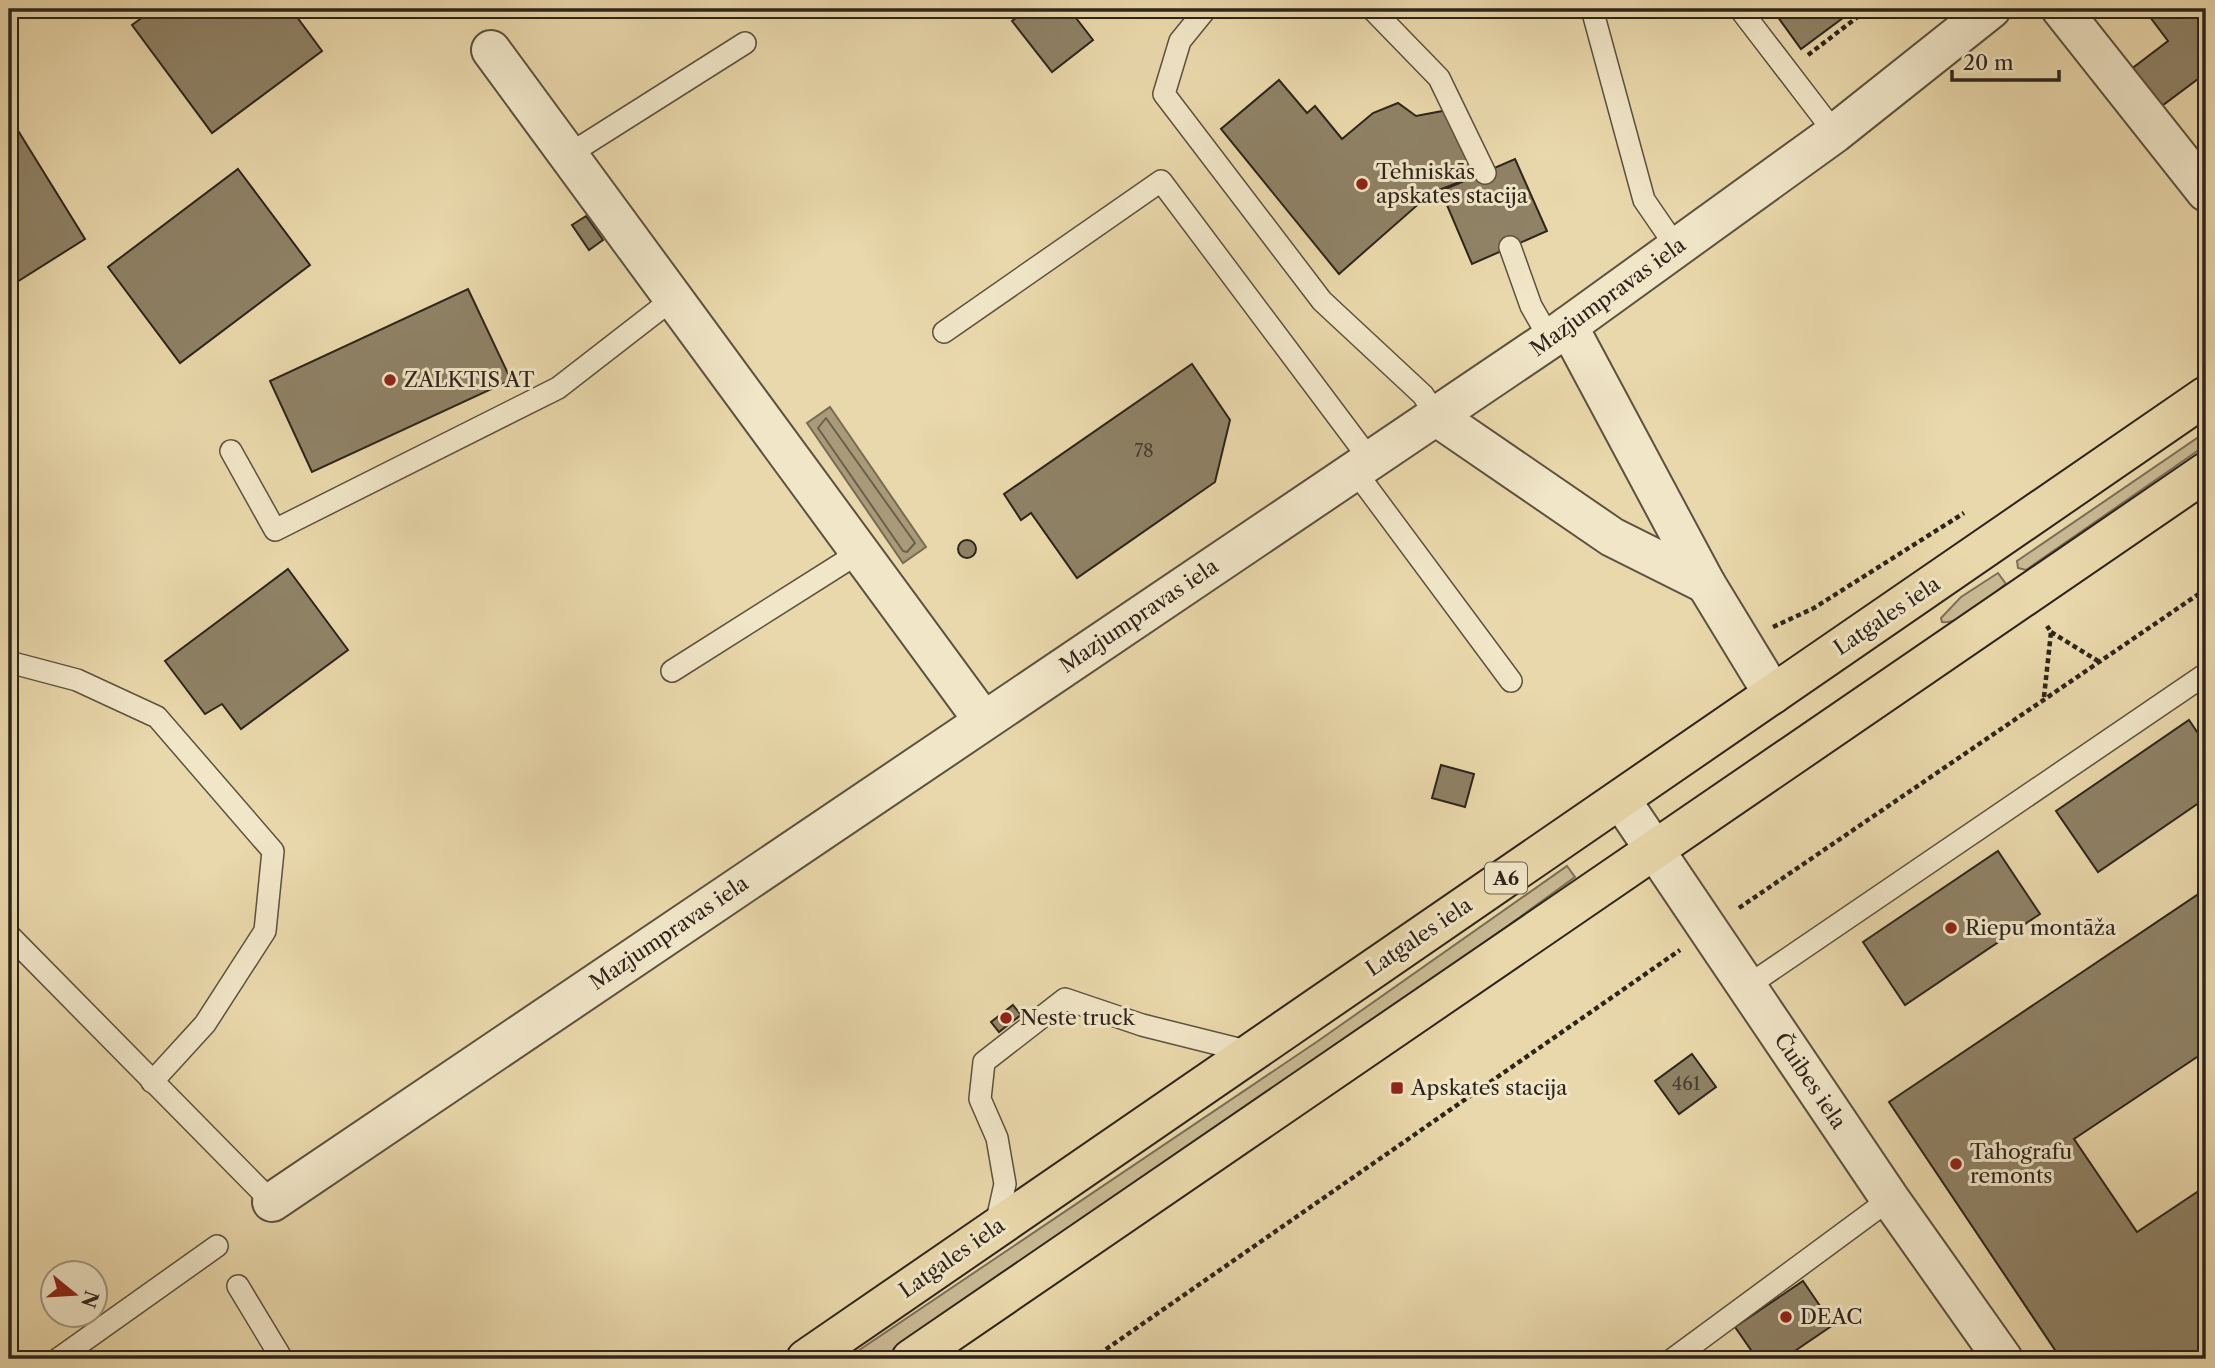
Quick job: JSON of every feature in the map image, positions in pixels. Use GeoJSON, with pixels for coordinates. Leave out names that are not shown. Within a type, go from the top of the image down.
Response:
{"type":"FeatureCollection","features":[{"type":"Feature","properties":{"kind":"highway","name":"Latgales iela"},"geometry":{"type":"LineString","coordinates":[[806,1359],[2206,396]]}},
{"type":"Feature","properties":{"kind":"highway"},"geometry":{"type":"LineString","coordinates":[[911,1359],[2206,472]]}},
{"type":"Feature","properties":{"kind":"street","name":"Mazjumpravas iela"},"geometry":{"type":"LineString","coordinates":[[272,1202],[1559,333],[1835,133],[1991,9]]}},
{"type":"Feature","properties":{"kind":"street"},"geometry":{"type":"LineString","coordinates":[[2062,9],[2206,192]]}},
{"type":"Feature","properties":{"kind":"street"},"geometry":{"type":"LineString","coordinates":[[491,50],[983,720]]}},
{"type":"Feature","properties":{"kind":"street"},"geometry":{"type":"LineString","coordinates":[[1559,333],[1773,694]]}},
{"type":"Feature","properties":{"kind":"street"},"geometry":{"type":"LineString","coordinates":[[1437,417],[1612,537],[1706,584]]}},
{"type":"Feature","properties":{"kind":"street","name":"Čuibes iela"},"geometry":{"type":"LineString","coordinates":[[1620,800],[1890,1199],[2003,1359]]}},
{"type":"Feature","properties":{"kind":"lane"},"geometry":{"type":"LineString","coordinates":[[1206,9],[1180,41],[1164,94],[1322,301],[1423,395],[1437,417]]}},
{"type":"Feature","properties":{"kind":"lane"},"geometry":{"type":"LineString","coordinates":[[1372,9],[1439,78],[1485,173]]}},
{"type":"Feature","properties":{"kind":"lane"},"geometry":{"type":"LineString","coordinates":[[1592,9],[1644,200],[1676,248]]}},
{"type":"Feature","properties":{"kind":"lane"},"geometry":{"type":"LineString","coordinates":[[1740,9],[1835,133]]}},
{"type":"Feature","properties":{"kind":"lane"},"geometry":{"type":"LineString","coordinates":[[568,155],[745,43]]}},
{"type":"Feature","properties":{"kind":"lane"},"geometry":{"type":"LineString","coordinates":[[944,332],[1161,181],[1511,681]]}},
{"type":"Feature","properties":{"kind":"lane"},"geometry":{"type":"LineString","coordinates":[[1510,247],[1531,306],[1559,333]]}},
{"type":"Feature","properties":{"kind":"lane"},"geometry":{"type":"LineString","coordinates":[[231,452],[275,530],[558,387],[674,298]]}},
{"type":"Feature","properties":{"kind":"lane"},"geometry":{"type":"LineString","coordinates":[[672,671],[860,552]]}},
{"type":"Feature","properties":{"kind":"lane"},"geometry":{"type":"LineString","coordinates":[[9,662],[77,680],[157,717],[273,851],[265,931],[205,1024],[152,1082]]}},
{"type":"Feature","properties":{"kind":"lane"},"geometry":{"type":"LineString","coordinates":[[1746,987],[2206,674]]}},
{"type":"Feature","properties":{"kind":"lane"},"geometry":{"type":"LineString","coordinates":[[9,935],[272,1202]]}},
{"type":"Feature","properties":{"kind":"lane"},"geometry":{"type":"LineString","coordinates":[[994,1230],[1005,1184],[997,1138],[980,1099],[984,1062],[1065,999],[1142,1025],[1250,1052]]}},
{"type":"Feature","properties":{"kind":"lane"},"geometry":{"type":"LineString","coordinates":[[1673,1359],[1890,1199]]}},
{"type":"Feature","properties":{"kind":"lane"},"geometry":{"type":"LineString","coordinates":[[58,1359],[216,1245]]}},
{"type":"Feature","properties":{"kind":"lane"},"geometry":{"type":"LineString","coordinates":[[238,1286],[282,1359]]}},
{"type":"Feature","properties":{"kind":"path"},"geometry":{"type":"LineString","coordinates":[[1788,71],[1868,9]]}},
{"type":"Feature","properties":{"kind":"path"},"geometry":{"type":"LineString","coordinates":[[1741,642],[1814,608],[1968,511]]}},
{"type":"Feature","properties":{"kind":"path"},"geometry":{"type":"LineString","coordinates":[[1092,1359],[2044,697],[2206,589]]}},
{"type":"Feature","properties":{"kind":"path"},"geometry":{"type":"LineString","coordinates":[[2045,623],[2051,632],[2098,661]]}},
{"type":"Feature","properties":{"kind":"path"},"geometry":{"type":"LineString","coordinates":[[2044,697],[2051,632]]}},
{"type":"Feature","properties":{"kind":"shaded area"},"geometry":{"type":"Polygon","coordinates":[[[2206,432],[2206,445],[2026,570],[2018,568],[2017,561],[2206,432]]]}},
{"type":"Feature","properties":{"kind":"shaded area"},"geometry":{"type":"Polygon","coordinates":[[[1998,573],[2006,584],[1976,609],[1958,619],[1942,622],[1941,618],[1961,597],[1998,573]]]}},
{"type":"Feature","properties":{"kind":"shaded area"},"geometry":{"type":"Polygon","coordinates":[[[1567,866],[1575,877],[1271,1098],[889,1359],[846,1359],[1318,1041],[1567,866]]]}},
{"type":"Feature","properties":{"kind":"water"},"geometry":{"type":"Polygon","coordinates":[[[830,407],[926,547],[903,563],[807,423],[830,407]]]}},
{"type":"Feature","properties":{"kind":"building"},"geometry":{"type":"Polygon","coordinates":[[[154,9],[291,9],[322,51],[212,133],[132,25],[154,9]]]}},
{"type":"Feature","properties":{"kind":"building"},"geometry":{"type":"Polygon","coordinates":[[[1029,9],[1069,9],[1093,40],[1052,72],[1012,21],[1029,9]]]}},
{"type":"Feature","properties":{"kind":"building"},"geometry":{"type":"Polygon","coordinates":[[[1772,9],[1855,9],[1801,49],[1772,9]]]}},
{"type":"Feature","properties":{"kind":"building"},"geometry":{"type":"Polygon","coordinates":[[[2144,9],[2206,9],[2206,73],[2159,108],[2130,70],[2168,41],[2144,9]]]}},
{"type":"Feature","properties":{"kind":"building","name":"Tehniskās apskates stacija"},"geometry":{"type":"Polygon","coordinates":[[[1279,80],[1307,113],[1315,106],[1342,139],[1373,113],[1398,103],[1416,116],[1448,110],[1475,176],[1431,193],[1339,274],[1221,129],[1279,80]]]}},
{"type":"Feature","properties":{"kind":"building"},"geometry":{"type":"Polygon","coordinates":[[[9,116],[85,239],[9,287],[9,116]]]}},
{"type":"Feature","properties":{"kind":"building"},"geometry":{"type":"Polygon","coordinates":[[[1515,159],[1547,231],[1472,264],[1441,191],[1515,159]]]}},
{"type":"Feature","properties":{"kind":"building"},"geometry":{"type":"Polygon","coordinates":[[[238,169],[310,265],[180,363],[108,267],[238,169]]]}},
{"type":"Feature","properties":{"kind":"building"},"geometry":{"type":"Polygon","coordinates":[[[586,216],[603,240],[589,250],[572,225],[586,216]]]}},
{"type":"Feature","properties":{"kind":"building","name":"ZALKTIS AT"},"geometry":{"type":"Polygon","coordinates":[[[468,289],[511,380],[312,472],[270,381],[468,289]]]}},
{"type":"Feature","properties":{"kind":"building"},"geometry":{"type":"Polygon","coordinates":[[[1192,364],[1230,420],[1215,482],[1077,578],[1031,513],[1021,520],[1004,494],[1192,364]]]}},
{"type":"Feature","properties":{"kind":"building"},"geometry":{"type":"Polygon","coordinates":[[[963,540],[971,540],[976,549],[974,556],[963,558],[958,553],[958,545],[963,540]]]}},
{"type":"Feature","properties":{"kind":"building"},"geometry":{"type":"Polygon","coordinates":[[[288,569],[348,650],[241,729],[222,704],[205,714],[165,661],[288,569]]]}},
{"type":"Feature","properties":{"kind":"building"},"geometry":{"type":"Polygon","coordinates":[[[2189,720],[2206,745],[2206,798],[2098,872],[2056,811],[2189,720]]]}},
{"type":"Feature","properties":{"kind":"building"},"geometry":{"type":"Polygon","coordinates":[[[1441,765],[1474,774],[1465,807],[1432,798],[1441,765]]]}},
{"type":"Feature","properties":{"kind":"building","name":"Riepu montāža"},"geometry":{"type":"Polygon","coordinates":[[[1998,851],[2040,914],[1905,1005],[1863,942],[1998,851]]]}},
{"type":"Feature","properties":{"kind":"building"},"geometry":{"type":"Polygon","coordinates":[[[2206,889],[2206,1051],[2074,1139],[2137,1232],[2206,1186],[2206,1359],[2061,1359],[1889,1102],[2206,889]]]}},
{"type":"Feature","properties":{"kind":"building"},"geometry":{"type":"Polygon","coordinates":[[[1013,1005],[1021,1015],[999,1032],[991,1022],[1013,1005]]]}},
{"type":"Feature","properties":{"kind":"building"},"geometry":{"type":"Polygon","coordinates":[[[1692,1054],[1716,1087],[1679,1114],[1655,1081],[1692,1054]]]}},
{"type":"Feature","properties":{"kind":"building"},"geometry":{"type":"Polygon","coordinates":[[[1803,1281],[1833,1325],[1783,1359],[1744,1359],[1753,1353],[1735,1327],[1803,1281]]]}},
{"type":"Feature","properties":{"kind":"place","name":"Tehniskās apskates stacija"},"geometry":{"type":"Point","coordinates":[1362,184]}},
{"type":"Feature","properties":{"kind":"place","name":"ZALKTIS AT"},"geometry":{"type":"Point","coordinates":[390,380]}},
{"type":"Feature","properties":{"kind":"place","name":"Riepu montāža"},"geometry":{"type":"Point","coordinates":[1951,928]}},
{"type":"Feature","properties":{"kind":"place","name":"Neste truck"},"geometry":{"type":"Point","coordinates":[1006,1018]}},
{"type":"Feature","properties":{"kind":"place","name":"Apskates stacija"},"geometry":{"type":"Point","coordinates":[1397,1088]}},
{"type":"Feature","properties":{"kind":"place","name":"Tahografu remonts"},"geometry":{"type":"Point","coordinates":[1956,1164]}},
{"type":"Feature","properties":{"kind":"place","name":"DEAC"},"geometry":{"type":"Point","coordinates":[1786,1317]}}]}
